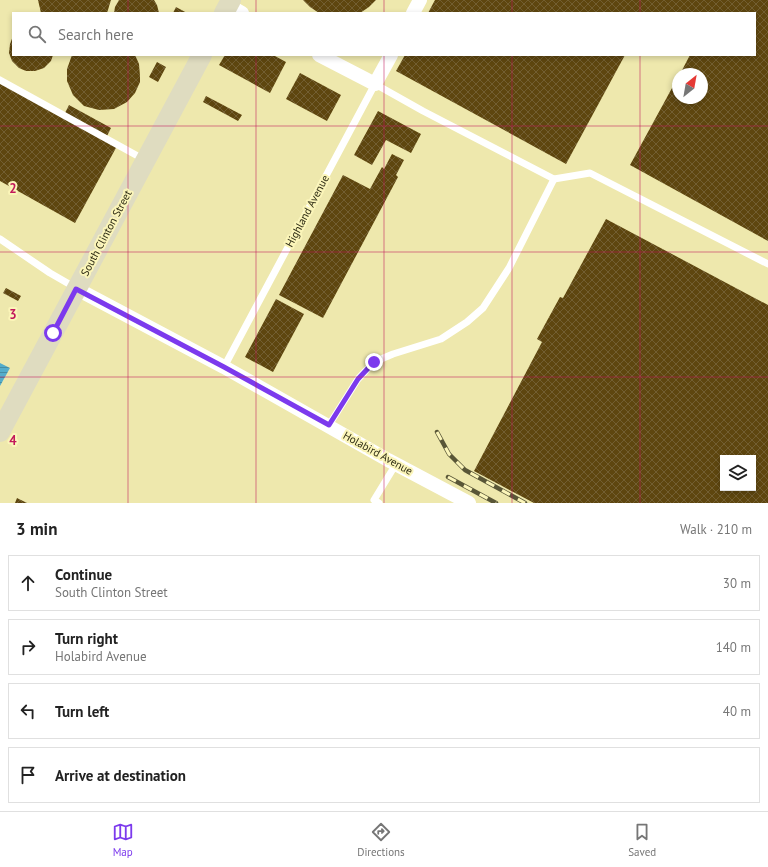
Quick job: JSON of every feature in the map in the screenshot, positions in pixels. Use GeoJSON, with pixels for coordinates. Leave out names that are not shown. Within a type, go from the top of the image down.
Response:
{"type":"FeatureCollection","features":[{"type":"Feature","properties":{"kind":"main road","name":"South Clinton Street"},"geometry":{"type":"LineString","coordinates":[[0,432],[201,56]]}},
{"type":"Feature","properties":{"kind":"street"},"geometry":{"type":"LineString","coordinates":[[414,12],[420,0]]}},
{"type":"Feature","properties":{"kind":"street"},"geometry":{"type":"LineString","coordinates":[[321,56],[375,84]]}},
{"type":"Feature","properties":{"kind":"street","name":"Highland Avenue"},"geometry":{"type":"LineString","coordinates":[[375,84],[389,56]]}},
{"type":"Feature","properties":{"kind":"street","name":"Holabird Avenue"},"geometry":{"type":"LineString","coordinates":[[76,289],[224,367],[396,464],[469,503]]}},
{"type":"Feature","properties":{"kind":"lane"},"geometry":{"type":"LineString","coordinates":[[0,80],[145,160]]}},
{"type":"Feature","properties":{"kind":"lane"},"geometry":{"type":"LineString","coordinates":[[375,84],[423,112],[554,179],[590,173],[768,264]]}},
{"type":"Feature","properties":{"kind":"lane","name":"Highland Avenue"},"geometry":{"type":"LineString","coordinates":[[224,367],[375,84]]}},
{"type":"Feature","properties":{"kind":"lane"},"geometry":{"type":"LineString","coordinates":[[329,425],[358,379],[374,362],[393,354],[441,339],[483,308],[509,268],[554,179]]}},
{"type":"Feature","properties":{"kind":"lane"},"geometry":{"type":"LineString","coordinates":[[0,239],[76,289]]}},
{"type":"Feature","properties":{"kind":"lane"},"geometry":{"type":"LineString","coordinates":[[380,503],[374,500],[396,464]]}},
{"type":"Feature","properties":{"kind":"water"},"geometry":{"type":"Polygon","coordinates":[[[0,363],[10,368],[0,386],[0,363]]]}},
{"type":"Feature","properties":{"kind":"building"},"geometry":{"type":"Polygon","coordinates":[[[38,0],[111,0],[107,12],[41,12],[38,0]]]}},
{"type":"Feature","properties":{"kind":"building"},"geometry":{"type":"Polygon","coordinates":[[[119,0],[154,0],[159,12],[114,12],[119,0]]]}},
{"type":"Feature","properties":{"kind":"building"},"geometry":{"type":"Polygon","coordinates":[[[303,0],[376,0],[362,12],[318,12],[303,0]]]}},
{"type":"Feature","properties":{"kind":"building"},"geometry":{"type":"Polygon","coordinates":[[[435,0],[768,0],[768,241],[630,165],[672,88],[672,104],[708,104],[708,68],[683,68],[689,56],[756,56],[756,12],[429,12],[435,0]]]}},
{"type":"Feature","properties":{"kind":"building"},"geometry":{"type":"Polygon","coordinates":[[[176,7],[185,12],[174,12],[176,7]]]}},
{"type":"Feature","properties":{"kind":"building"},"geometry":{"type":"Polygon","coordinates":[[[12,39],[12,56],[53,56],[51,61],[44,68],[35,71],[26,71],[19,68],[12,61],[9,53],[12,39]]]}},
{"type":"Feature","properties":{"kind":"building"},"geometry":{"type":"Polygon","coordinates":[[[72,56],[135,56],[139,64],[140,82],[135,93],[127,102],[114,109],[99,110],[84,106],[73,95],[67,81],[67,69],[72,56]]]}},
{"type":"Feature","properties":{"kind":"building"},"geometry":{"type":"Polygon","coordinates":[[[224,56],[275,56],[286,62],[270,93],[219,65],[224,56]]]}},
{"type":"Feature","properties":{"kind":"building"},"geometry":{"type":"Polygon","coordinates":[[[404,56],[624,56],[566,164],[396,71],[404,56]]]}},
{"type":"Feature","properties":{"kind":"building"},"geometry":{"type":"Polygon","coordinates":[[[157,62],[166,67],[158,82],[149,77],[157,62]]]}},
{"type":"Feature","properties":{"kind":"building"},"geometry":{"type":"Polygon","coordinates":[[[300,73],[341,95],[327,121],[286,99],[300,73]]]}},
{"type":"Feature","properties":{"kind":"building"},"geometry":{"type":"Polygon","coordinates":[[[0,82],[117,146],[75,223],[0,181],[0,82]]]}},
{"type":"Feature","properties":{"kind":"building"},"geometry":{"type":"Polygon","coordinates":[[[206,96],[242,115],[238,121],[203,102],[206,96]]]}},
{"type":"Feature","properties":{"kind":"building"},"geometry":{"type":"Polygon","coordinates":[[[69,105],[111,128],[107,136],[65,113],[69,105]]]}},
{"type":"Feature","properties":{"kind":"building"},"geometry":{"type":"Polygon","coordinates":[[[378,111],[421,134],[411,153],[386,140],[372,165],[354,155],[378,111]]]}},
{"type":"Feature","properties":{"kind":"building"},"geometry":{"type":"Polygon","coordinates":[[[392,154],[404,160],[396,175],[398,177],[323,318],[279,295],[343,175],[370,189],[382,167],[384,169],[392,154]]]}},
{"type":"Feature","properties":{"kind":"building"},"geometry":{"type":"Polygon","coordinates":[[[606,219],[768,305],[768,503],[534,503],[474,471],[542,342],[537,339],[560,297],[563,298],[606,219]]]}},
{"type":"Feature","properties":{"kind":"building"},"geometry":{"type":"Polygon","coordinates":[[[6,288],[21,296],[18,301],[3,293],[6,288]]]}},
{"type":"Feature","properties":{"kind":"building"},"geometry":{"type":"Polygon","coordinates":[[[276,299],[304,314],[273,372],[245,357],[276,299]]]}},
{"type":"Feature","properties":{"kind":"building"},"geometry":{"type":"Polygon","coordinates":[[[17,498],[27,503],[15,503],[17,498]]]}},
{"type":"Feature","properties":{"kind":"railway"},"geometry":{"type":"LineString","coordinates":[[437,432],[449,454],[465,470],[525,503]]}},
{"type":"Feature","properties":{"kind":"railway"},"geometry":{"type":"LineString","coordinates":[[448,477],[496,503]]}},
{"type":"Feature","properties":{"kind":"route"},"geometry":{"type":"LineString","coordinates":[[53,333],[76,289],[224,367],[329,425],[358,379],[374,362]]}}]}
